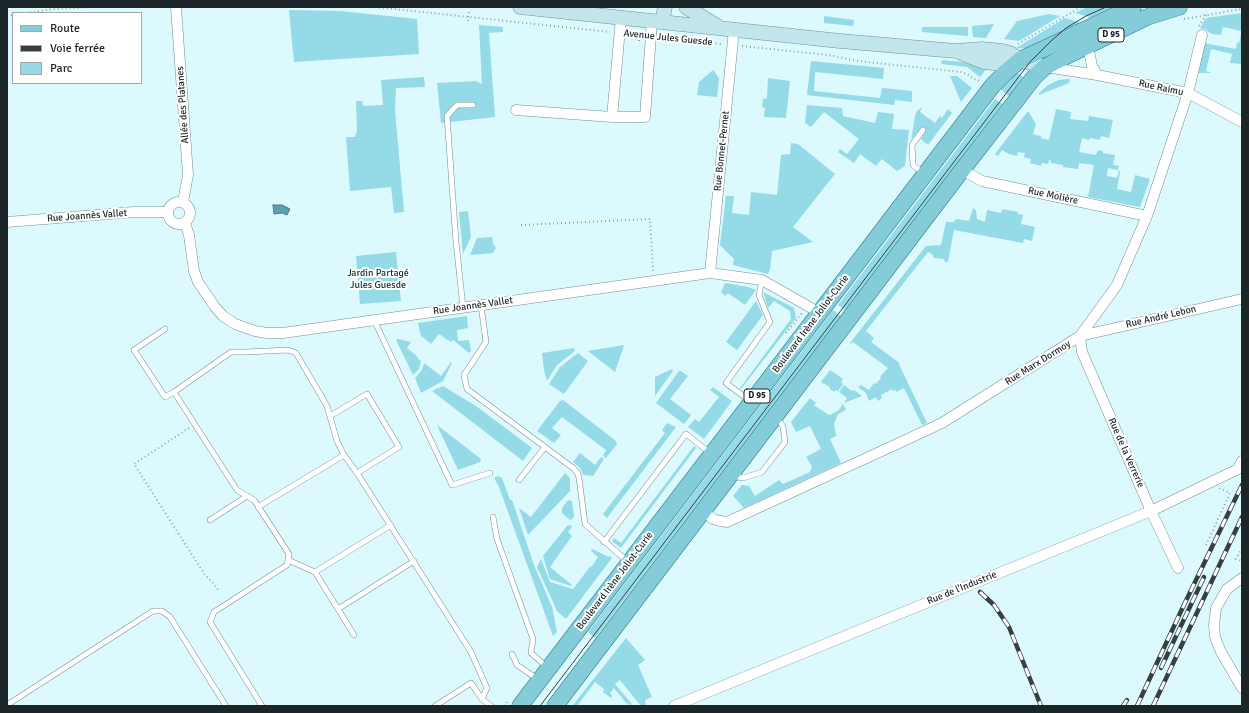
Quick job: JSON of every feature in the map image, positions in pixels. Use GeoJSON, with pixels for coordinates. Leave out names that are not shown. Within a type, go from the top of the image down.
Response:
{"type":"FeatureCollection","features":[{"type":"Feature","properties":{"kind":"main road","name":"D 95"},"geometry":{"type":"LineString","coordinates":[[1028,58],[1133,7]]}},
{"type":"Feature","properties":{"kind":"main road","name":"D 95"},"geometry":{"type":"LineString","coordinates":[[555,706],[1035,76],[1045,67],[1056,61],[1147,18],[1179,14]]}},
{"type":"Feature","properties":{"kind":"main road","name":"Boulevard Irène Joliot-Curie"},"geometry":{"type":"LineString","coordinates":[[520,706],[993,85],[1005,73],[1028,58]]}},
{"type":"Feature","properties":{"kind":"street","name":"Allée des Platanes"},"geometry":{"type":"LineString","coordinates":[[176,7],[188,175],[183,202]]}},
{"type":"Feature","properties":{"kind":"street","name":"Avenue Jules Guesde"},"geometry":{"type":"LineString","coordinates":[[520,7],[956,51],[982,49],[1010,53],[1028,58]]}},
{"type":"Feature","properties":{"kind":"street"},"geometry":{"type":"LineString","coordinates":[[516,110],[612,117],[645,117],[651,37],[665,7]]}},
{"type":"Feature","properties":{"kind":"street"},"geometry":{"type":"LineString","coordinates":[[677,24],[681,7]]}},
{"type":"Feature","properties":{"kind":"street"},"geometry":{"type":"LineString","coordinates":[[686,7],[727,29]]}},
{"type":"Feature","properties":{"kind":"street"},"geometry":{"type":"LineString","coordinates":[[612,117],[621,18]]}},
{"type":"Feature","properties":{"kind":"street","name":"Rue Bonnet-Pernet"},"geometry":{"type":"LineString","coordinates":[[710,273],[732,44],[727,29]]}},
{"type":"Feature","properties":{"kind":"street","name":"Rue Marx Dormoy"},"geometry":{"type":"LineString","coordinates":[[703,511],[713,519],[720,522],[727,522],[942,423],[1080,336],[1117,285],[1147,216],[1188,94],[1200,33]]}},
{"type":"Feature","properties":{"kind":"street"},"geometry":{"type":"LineString","coordinates":[[1088,46],[1092,66],[1097,75]]}},
{"type":"Feature","properties":{"kind":"street","name":"Avenue Jules Guesde"},"geometry":{"type":"LineString","coordinates":[[956,51],[984,62],[1003,64],[1028,58]]}},
{"type":"Feature","properties":{"kind":"street"},"geometry":{"type":"LineString","coordinates":[[1028,58],[1045,67]]}},
{"type":"Feature","properties":{"kind":"street","name":"Rue Raimu"},"geometry":{"type":"LineString","coordinates":[[1045,67],[1097,75],[1188,94],[1242,122]]}},
{"type":"Feature","properties":{"kind":"street","name":"Rue Molière"},"geometry":{"type":"LineString","coordinates":[[962,170],[982,181],[1147,216]]}},
{"type":"Feature","properties":{"kind":"street"},"geometry":{"type":"LineString","coordinates":[[174,202],[183,202],[188,206],[190,212],[189,218],[185,223],[178,224],[173,222],[168,216],[168,212],[170,206],[174,202]]}},
{"type":"Feature","properties":{"kind":"street","name":"Rue Joannès Vallet"},"geometry":{"type":"LineString","coordinates":[[7,222],[134,212],[168,212]]}},
{"type":"Feature","properties":{"kind":"street","name":"Rue Joannès Vallet"},"geometry":{"type":"LineString","coordinates":[[185,223],[189,235],[194,271],[198,282],[223,316],[236,324],[255,331],[283,333],[710,273],[762,280],[820,313]]}},
{"type":"Feature","properties":{"kind":"street","name":"Rue André Lebon"},"geometry":{"type":"LineString","coordinates":[[1080,336],[1242,299]]}},
{"type":"Feature","properties":{"kind":"street","name":"Rue de la Verrerie"},"geometry":{"type":"LineString","coordinates":[[1080,336],[1082,352],[1151,511],[1178,568]]}},
{"type":"Feature","properties":{"kind":"street","name":"Rue de l'Industrie"},"geometry":{"type":"LineString","coordinates":[[674,706],[1151,511],[1238,469],[1242,461]]}},
{"type":"Feature","properties":{"kind":"street"},"geometry":{"type":"LineString","coordinates":[[1241,684],[1221,652],[1214,625],[1216,608],[1227,589],[1242,578]]}},
{"type":"Feature","properties":{"kind":"lane"},"geometry":{"type":"LineString","coordinates":[[463,307],[456,242],[447,116],[457,105],[473,105]]}},
{"type":"Feature","properties":{"kind":"lane"},"geometry":{"type":"LineString","coordinates":[[923,130],[912,145],[912,165],[925,175]]}},
{"type":"Feature","properties":{"kind":"lane"},"geometry":{"type":"LineString","coordinates":[[752,402],[726,383],[770,322],[759,295],[762,280]]}},
{"type":"Feature","properties":{"kind":"lane"},"geometry":{"type":"LineString","coordinates":[[480,305],[486,342],[464,375],[467,389],[577,472],[585,524],[604,542],[630,562]]}},
{"type":"Feature","properties":{"kind":"lane"},"geometry":{"type":"LineString","coordinates":[[374,320],[452,485],[490,473]]}},
{"type":"Feature","properties":{"kind":"lane"},"geometry":{"type":"LineString","coordinates":[[165,329],[134,350],[165,397],[231,352],[288,350],[296,353],[327,406],[337,441],[344,455],[391,525],[471,652],[487,688],[482,699]]}},
{"type":"Feature","properties":{"kind":"lane"},"geometry":{"type":"LineString","coordinates":[[174,392],[237,490],[254,500],[289,554],[287,565],[214,612],[210,622],[262,706]]}},
{"type":"Feature","properties":{"kind":"lane"},"geometry":{"type":"LineString","coordinates":[[330,416],[367,394],[399,447],[357,473]]}},
{"type":"Feature","properties":{"kind":"lane"},"geometry":{"type":"LineString","coordinates":[[729,476],[743,478],[762,472],[785,442],[782,427],[776,414]]}},
{"type":"Feature","properties":{"kind":"lane"},"geometry":{"type":"LineString","coordinates":[[604,542],[686,434],[712,454]]}},
{"type":"Feature","properties":{"kind":"lane"},"geometry":{"type":"LineString","coordinates":[[519,480],[545,447]]}},
{"type":"Feature","properties":{"kind":"lane"},"geometry":{"type":"LineString","coordinates":[[258,507],[344,455]]}},
{"type":"Feature","properties":{"kind":"lane"},"geometry":{"type":"LineString","coordinates":[[210,520],[247,496]]}},
{"type":"Feature","properties":{"kind":"lane"},"geometry":{"type":"LineString","coordinates":[[493,517],[497,539],[533,639],[531,653],[544,674]]}},
{"type":"Feature","properties":{"kind":"lane"},"geometry":{"type":"LineString","coordinates":[[315,572],[391,525]]}},
{"type":"Feature","properties":{"kind":"lane"},"geometry":{"type":"LineString","coordinates":[[288,560],[315,572],[354,635]]}},
{"type":"Feature","properties":{"kind":"lane"},"geometry":{"type":"LineString","coordinates":[[338,609],[414,561]]}},
{"type":"Feature","properties":{"kind":"lane"},"geometry":{"type":"LineString","coordinates":[[7,705],[153,612],[162,611],[170,617],[226,706]]}},
{"type":"Feature","properties":{"kind":"lane"},"geometry":{"type":"LineString","coordinates":[[512,654],[517,665],[544,674]]}},
{"type":"Feature","properties":{"kind":"lane"},"geometry":{"type":"LineString","coordinates":[[435,706],[472,683],[482,699],[491,706]]}},
{"type":"Feature","properties":{"kind":"path"},"geometry":{"type":"LineString","coordinates":[[34,12],[90,7]]}},
{"type":"Feature","properties":{"kind":"path","name":"Avenue Jules Guesde"},"geometry":{"type":"LineString","coordinates":[[374,7],[828,55],[858,61],[961,72],[980,81]]}},
{"type":"Feature","properties":{"kind":"path"},"geometry":{"type":"LineString","coordinates":[[1002,52],[1007,44],[1017,45],[1081,7]]}},
{"type":"Feature","properties":{"kind":"path"},"geometry":{"type":"LineString","coordinates":[[468,21],[469,9]]}},
{"type":"Feature","properties":{"kind":"path"},"geometry":{"type":"LineString","coordinates":[[1179,14],[1206,15],[1242,9]]}},
{"type":"Feature","properties":{"kind":"path"},"geometry":{"type":"LineString","coordinates":[[1200,33],[1200,23],[1206,15]]}},
{"type":"Feature","properties":{"kind":"path"},"geometry":{"type":"LineString","coordinates":[[639,41],[640,30]]}},
{"type":"Feature","properties":{"kind":"path"},"geometry":{"type":"LineString","coordinates":[[980,81],[993,63]]}},
{"type":"Feature","properties":{"kind":"path"},"geometry":{"type":"LineString","coordinates":[[521,225],[650,219],[653,280]]}},
{"type":"Feature","properties":{"kind":"path"},"geometry":{"type":"LineString","coordinates":[[195,424],[134,464],[205,575],[219,591]]}},
{"type":"Feature","properties":{"kind":"path"},"geometry":{"type":"LineString","coordinates":[[1206,544],[1230,493],[1216,487],[1213,482]]}},
{"type":"Feature","properties":{"kind":"path"},"geometry":{"type":"LineString","coordinates":[[1242,548],[1236,558],[1242,561]]}},
{"type":"Feature","properties":{"kind":"green space"},"geometry":{"type":"Polygon","coordinates":[[[1087,7],[1121,7],[1096,19],[1075,13],[1087,7]]]}},
{"type":"Feature","properties":{"kind":"green space"},"geometry":{"type":"Polygon","coordinates":[[[289,10],[340,11],[417,19],[419,54],[294,62],[289,10]]]}},
{"type":"Feature","properties":{"kind":"green space"},"geometry":{"type":"Polygon","coordinates":[[[1242,13],[1242,64],[1230,63],[1232,54],[1211,49],[1206,71],[1212,73],[1198,73],[1204,43],[1236,49],[1241,33],[1241,31],[1223,27],[1221,35],[1212,34],[1207,30],[1200,28],[1206,18],[1242,13]]]}},
{"type":"Feature","properties":{"kind":"green space"},"geometry":{"type":"Polygon","coordinates":[[[1049,14],[1060,16],[1019,41],[1004,39],[1017,21],[1049,14]]]}},
{"type":"Feature","properties":{"kind":"green space"},"geometry":{"type":"Polygon","coordinates":[[[824,16],[854,20],[853,26],[824,23],[824,16]]]}},
{"type":"Feature","properties":{"kind":"green space"},"geometry":{"type":"Polygon","coordinates":[[[1065,18],[1085,24],[1030,49],[1016,48],[1065,18]]]}},
{"type":"Feature","properties":{"kind":"green space"},"geometry":{"type":"Polygon","coordinates":[[[994,24],[986,38],[973,37],[972,26],[994,24]]]}},
{"type":"Feature","properties":{"kind":"green space"},"geometry":{"type":"Polygon","coordinates":[[[479,25],[503,27],[503,32],[489,33],[495,117],[441,123],[437,83],[476,81],[482,84],[479,25]]]}},
{"type":"Feature","properties":{"kind":"green space"},"geometry":{"type":"Polygon","coordinates":[[[922,27],[968,27],[968,36],[922,32],[922,27]]]}},
{"type":"Feature","properties":{"kind":"green space"},"geometry":{"type":"Polygon","coordinates":[[[942,60],[973,63],[987,68],[980,77],[967,67],[941,64],[942,60]]]}},
{"type":"Feature","properties":{"kind":"green space"},"geometry":{"type":"Polygon","coordinates":[[[811,61],[884,68],[883,79],[815,72],[814,91],[880,98],[882,88],[912,91],[912,102],[895,100],[894,105],[807,95],[811,61]]]}},
{"type":"Feature","properties":{"kind":"green space"},"geometry":{"type":"Polygon","coordinates":[[[713,70],[719,78],[717,97],[697,95],[699,82],[713,70]]]}},
{"type":"Feature","properties":{"kind":"green space"},"geometry":{"type":"Polygon","coordinates":[[[1015,71],[1023,77],[1023,79],[1011,98],[998,87],[1015,71]]]}},
{"type":"Feature","properties":{"kind":"green space"},"geometry":{"type":"Polygon","coordinates":[[[950,76],[957,76],[972,88],[961,102],[950,76]]]}},
{"type":"Feature","properties":{"kind":"green space"},"geometry":{"type":"Polygon","coordinates":[[[424,77],[425,87],[396,88],[395,110],[404,212],[394,213],[391,187],[350,191],[346,137],[355,137],[357,131],[356,101],[362,101],[363,106],[383,105],[381,80],[424,77]]]}},
{"type":"Feature","properties":{"kind":"green space"},"geometry":{"type":"Polygon","coordinates":[[[768,78],[790,81],[786,118],[764,117],[765,108],[762,107],[763,99],[767,98],[768,78]]]}},
{"type":"Feature","properties":{"kind":"green space"},"geometry":{"type":"Polygon","coordinates":[[[1070,79],[1069,83],[1039,95],[1039,93],[1048,85],[1059,80],[1070,79]]]}},
{"type":"Feature","properties":{"kind":"green space"},"geometry":{"type":"Polygon","coordinates":[[[995,99],[1002,104],[845,310],[838,305],[995,99]]]}},
{"type":"Feature","properties":{"kind":"green space"},"geometry":{"type":"Polygon","coordinates":[[[807,105],[842,108],[843,116],[875,123],[878,112],[894,114],[892,129],[909,130],[905,166],[897,171],[882,159],[876,166],[860,154],[854,163],[838,152],[840,149],[847,154],[859,139],[824,112],[811,127],[805,123],[807,105]]]}},
{"type":"Feature","properties":{"kind":"green space"},"geometry":{"type":"Polygon","coordinates":[[[922,107],[920,112],[935,123],[940,116],[942,118],[948,109],[952,113],[928,145],[921,139],[925,132],[921,128],[911,140],[915,116],[917,111],[922,107]]]}},
{"type":"Feature","properties":{"kind":"green space"},"geometry":{"type":"Polygon","coordinates":[[[1056,109],[1071,112],[1070,119],[1088,121],[1089,116],[1113,120],[1109,138],[1101,136],[1100,140],[1090,138],[1089,140],[1082,138],[1079,152],[1096,155],[1098,150],[1103,151],[1103,153],[1115,155],[1113,165],[1119,166],[1118,170],[1108,168],[1107,176],[1117,178],[1119,170],[1120,172],[1117,189],[1131,192],[1135,175],[1150,179],[1140,207],[1088,197],[1094,165],[1079,163],[1078,169],[1063,167],[1063,165],[1051,163],[1049,160],[1048,164],[1042,163],[1041,166],[1030,163],[1031,159],[1024,157],[1025,153],[1018,152],[1017,156],[1002,150],[998,156],[995,154],[1028,111],[1036,124],[1033,134],[1049,140],[1056,109]]]}},
{"type":"Feature","properties":{"kind":"green space"},"geometry":{"type":"Polygon","coordinates":[[[791,143],[798,144],[835,174],[793,227],[813,242],[772,251],[768,274],[733,265],[734,259],[720,245],[726,196],[734,196],[732,213],[749,215],[751,192],[777,195],[781,155],[790,154],[791,143]]]}},
{"type":"Feature","properties":{"kind":"green space"},"geometry":{"type":"Polygon","coordinates":[[[973,208],[976,210],[977,219],[985,222],[987,210],[1001,213],[1002,209],[1018,212],[1018,214],[1023,215],[1021,224],[1035,227],[1032,241],[1024,239],[1023,243],[954,230],[948,262],[945,262],[944,259],[934,258],[933,255],[928,252],[866,331],[874,338],[871,342],[898,362],[927,423],[922,425],[904,388],[896,392],[896,390],[893,391],[892,389],[881,395],[882,398],[878,401],[876,397],[869,401],[866,393],[858,387],[861,385],[869,390],[874,383],[876,384],[880,380],[880,377],[888,368],[853,342],[851,344],[850,343],[926,246],[941,245],[946,222],[954,222],[956,219],[969,221],[973,208]]]}},
{"type":"Feature","properties":{"kind":"green space"},"geometry":{"type":"Polygon","coordinates":[[[468,211],[471,237],[463,254],[459,212],[468,211]]]}},
{"type":"Feature","properties":{"kind":"green space"},"geometry":{"type":"Polygon","coordinates":[[[492,237],[496,248],[493,253],[470,255],[477,238],[492,237]]]}},
{"type":"Feature","properties":{"kind":"green space","name":"Jardin Partagé Jules Guesde"},"geometry":{"type":"Polygon","coordinates":[[[396,252],[401,301],[360,304],[356,256],[396,252]]]}},
{"type":"Feature","properties":{"kind":"green space"},"geometry":{"type":"Polygon","coordinates":[[[725,283],[756,290],[745,305],[728,293],[725,296],[721,292],[725,283]]]}},
{"type":"Feature","properties":{"kind":"green space"},"geometry":{"type":"Polygon","coordinates":[[[763,292],[794,308],[796,318],[741,389],[740,388],[791,319],[790,311],[774,301],[768,308],[763,292]]]}},
{"type":"Feature","properties":{"kind":"green space"},"geometry":{"type":"Polygon","coordinates":[[[756,301],[763,315],[737,350],[726,342],[756,301]]]}},
{"type":"Feature","properties":{"kind":"green space"},"geometry":{"type":"Polygon","coordinates":[[[833,310],[841,316],[595,638],[588,632],[833,310]]]}},
{"type":"Feature","properties":{"kind":"green space"},"geometry":{"type":"Polygon","coordinates":[[[467,316],[468,328],[457,330],[458,341],[469,340],[471,351],[469,353],[453,340],[451,342],[439,334],[431,344],[421,336],[418,323],[467,316]]]}},
{"type":"Feature","properties":{"kind":"green space"},"geometry":{"type":"Polygon","coordinates":[[[398,339],[411,342],[407,348],[421,361],[419,369],[413,375],[396,340],[398,339]]]}},
{"type":"Feature","properties":{"kind":"green space"},"geometry":{"type":"Polygon","coordinates":[[[624,345],[615,372],[588,351],[624,345]]]}},
{"type":"Feature","properties":{"kind":"green space"},"geometry":{"type":"Polygon","coordinates":[[[574,348],[575,351],[557,365],[547,381],[542,353],[574,348]]]}},
{"type":"Feature","properties":{"kind":"green space"},"geometry":{"type":"Polygon","coordinates":[[[578,353],[588,361],[564,394],[549,384],[560,367],[578,353]]]}},
{"type":"Feature","properties":{"kind":"green space"},"geometry":{"type":"Polygon","coordinates":[[[451,362],[452,363],[443,381],[421,393],[415,378],[422,370],[424,363],[441,376],[451,362]]]}},
{"type":"Feature","properties":{"kind":"green space"},"geometry":{"type":"Polygon","coordinates":[[[672,369],[673,371],[655,396],[655,377],[672,369]]]}},
{"type":"Feature","properties":{"kind":"green space"},"geometry":{"type":"Polygon","coordinates":[[[830,370],[843,379],[841,382],[843,384],[838,391],[835,390],[834,392],[830,389],[830,387],[821,382],[830,370]]]}},
{"type":"Feature","properties":{"kind":"green space"},"geometry":{"type":"Polygon","coordinates":[[[679,371],[688,376],[670,399],[691,415],[684,424],[656,403],[679,371]]]}},
{"type":"Feature","properties":{"kind":"green space"},"geometry":{"type":"Polygon","coordinates":[[[844,385],[862,396],[844,403],[847,398],[839,392],[844,385]]]}},
{"type":"Feature","properties":{"kind":"green space"},"geometry":{"type":"Polygon","coordinates":[[[443,386],[476,406],[532,448],[523,461],[432,391],[443,386]]]}},
{"type":"Feature","properties":{"kind":"green space"},"geometry":{"type":"Polygon","coordinates":[[[713,387],[732,401],[704,439],[688,427],[695,419],[699,422],[719,397],[710,390],[713,387]]]}},
{"type":"Feature","properties":{"kind":"green space"},"geometry":{"type":"Polygon","coordinates":[[[810,398],[816,403],[814,405],[829,415],[838,411],[843,404],[846,410],[838,414],[834,424],[836,436],[830,439],[841,463],[744,508],[733,496],[742,485],[749,486],[755,496],[779,480],[783,484],[810,472],[812,466],[806,457],[821,449],[810,426],[796,432],[791,422],[810,398]]]}},
{"type":"Feature","properties":{"kind":"green space"},"geometry":{"type":"Polygon","coordinates":[[[563,400],[616,441],[617,444],[606,458],[603,456],[606,450],[562,417],[552,428],[561,435],[554,443],[537,431],[560,401],[563,400]]]}},
{"type":"Feature","properties":{"kind":"green space"},"geometry":{"type":"Polygon","coordinates":[[[667,423],[676,427],[607,518],[603,514],[665,433],[662,430],[667,423]]]}},
{"type":"Feature","properties":{"kind":"green space"},"geometry":{"type":"Polygon","coordinates":[[[437,425],[481,459],[480,462],[458,470],[437,425]]]}},
{"type":"Feature","properties":{"kind":"green space"},"geometry":{"type":"Polygon","coordinates":[[[694,446],[696,448],[621,548],[612,541],[614,538],[621,543],[694,446]]]}},
{"type":"Feature","properties":{"kind":"green space"},"geometry":{"type":"Polygon","coordinates":[[[580,453],[595,465],[601,457],[604,459],[593,476],[583,475],[580,468],[573,462],[580,453]]]}},
{"type":"Feature","properties":{"kind":"green space"},"geometry":{"type":"Polygon","coordinates":[[[565,473],[570,478],[570,491],[528,535],[519,508],[531,517],[565,473]]]}},
{"type":"Feature","properties":{"kind":"green space"},"geometry":{"type":"Polygon","coordinates":[[[498,476],[502,478],[510,500],[512,500],[534,565],[552,607],[557,632],[553,636],[499,487],[494,478],[498,476]]]}},
{"type":"Feature","properties":{"kind":"green space"},"geometry":{"type":"Polygon","coordinates":[[[568,500],[572,501],[574,517],[571,520],[562,513],[562,508],[568,500]]]}},
{"type":"Feature","properties":{"kind":"green space"},"geometry":{"type":"Polygon","coordinates":[[[570,525],[572,527],[568,532],[572,536],[550,567],[572,585],[571,586],[550,579],[543,556],[567,526],[570,525]]]}},
{"type":"Feature","properties":{"kind":"green space"},"geometry":{"type":"Polygon","coordinates":[[[592,549],[612,558],[566,619],[557,611],[537,567],[541,559],[550,582],[573,589],[598,557],[591,551],[592,549]]]}},
{"type":"Feature","properties":{"kind":"green space"},"geometry":{"type":"Polygon","coordinates":[[[626,638],[645,660],[638,665],[652,697],[645,700],[646,706],[641,706],[620,680],[615,684],[632,704],[627,704],[614,688],[610,693],[612,696],[611,698],[603,692],[604,689],[595,682],[577,706],[573,705],[626,638]]]}},
{"type":"Feature","properties":{"kind":"shaded area"},"geometry":{"type":"Polygon","coordinates":[[[273,205],[282,205],[290,209],[287,215],[282,213],[274,214],[273,205]]]}},
{"type":"Feature","properties":{"kind":"tram line"},"geometry":{"type":"LineString","coordinates":[[540,706],[1030,62],[1066,28],[1086,16],[1106,7]]}},
{"type":"Feature","properties":{"kind":"railway"},"geometry":{"type":"LineString","coordinates":[[1137,706],[1242,485]]}},
{"type":"Feature","properties":{"kind":"railway"},"geometry":{"type":"LineString","coordinates":[[1153,706],[1242,517]]}},
{"type":"Feature","properties":{"kind":"railway"},"geometry":{"type":"LineString","coordinates":[[1161,668],[1204,577]]}},
{"type":"Feature","properties":{"kind":"railway"},"geometry":{"type":"LineString","coordinates":[[980,592],[994,605],[1009,627],[1041,706]]}},
{"type":"Feature","properties":{"kind":"railway"},"geometry":{"type":"LineString","coordinates":[[1123,706],[1127,700]]}}]}
